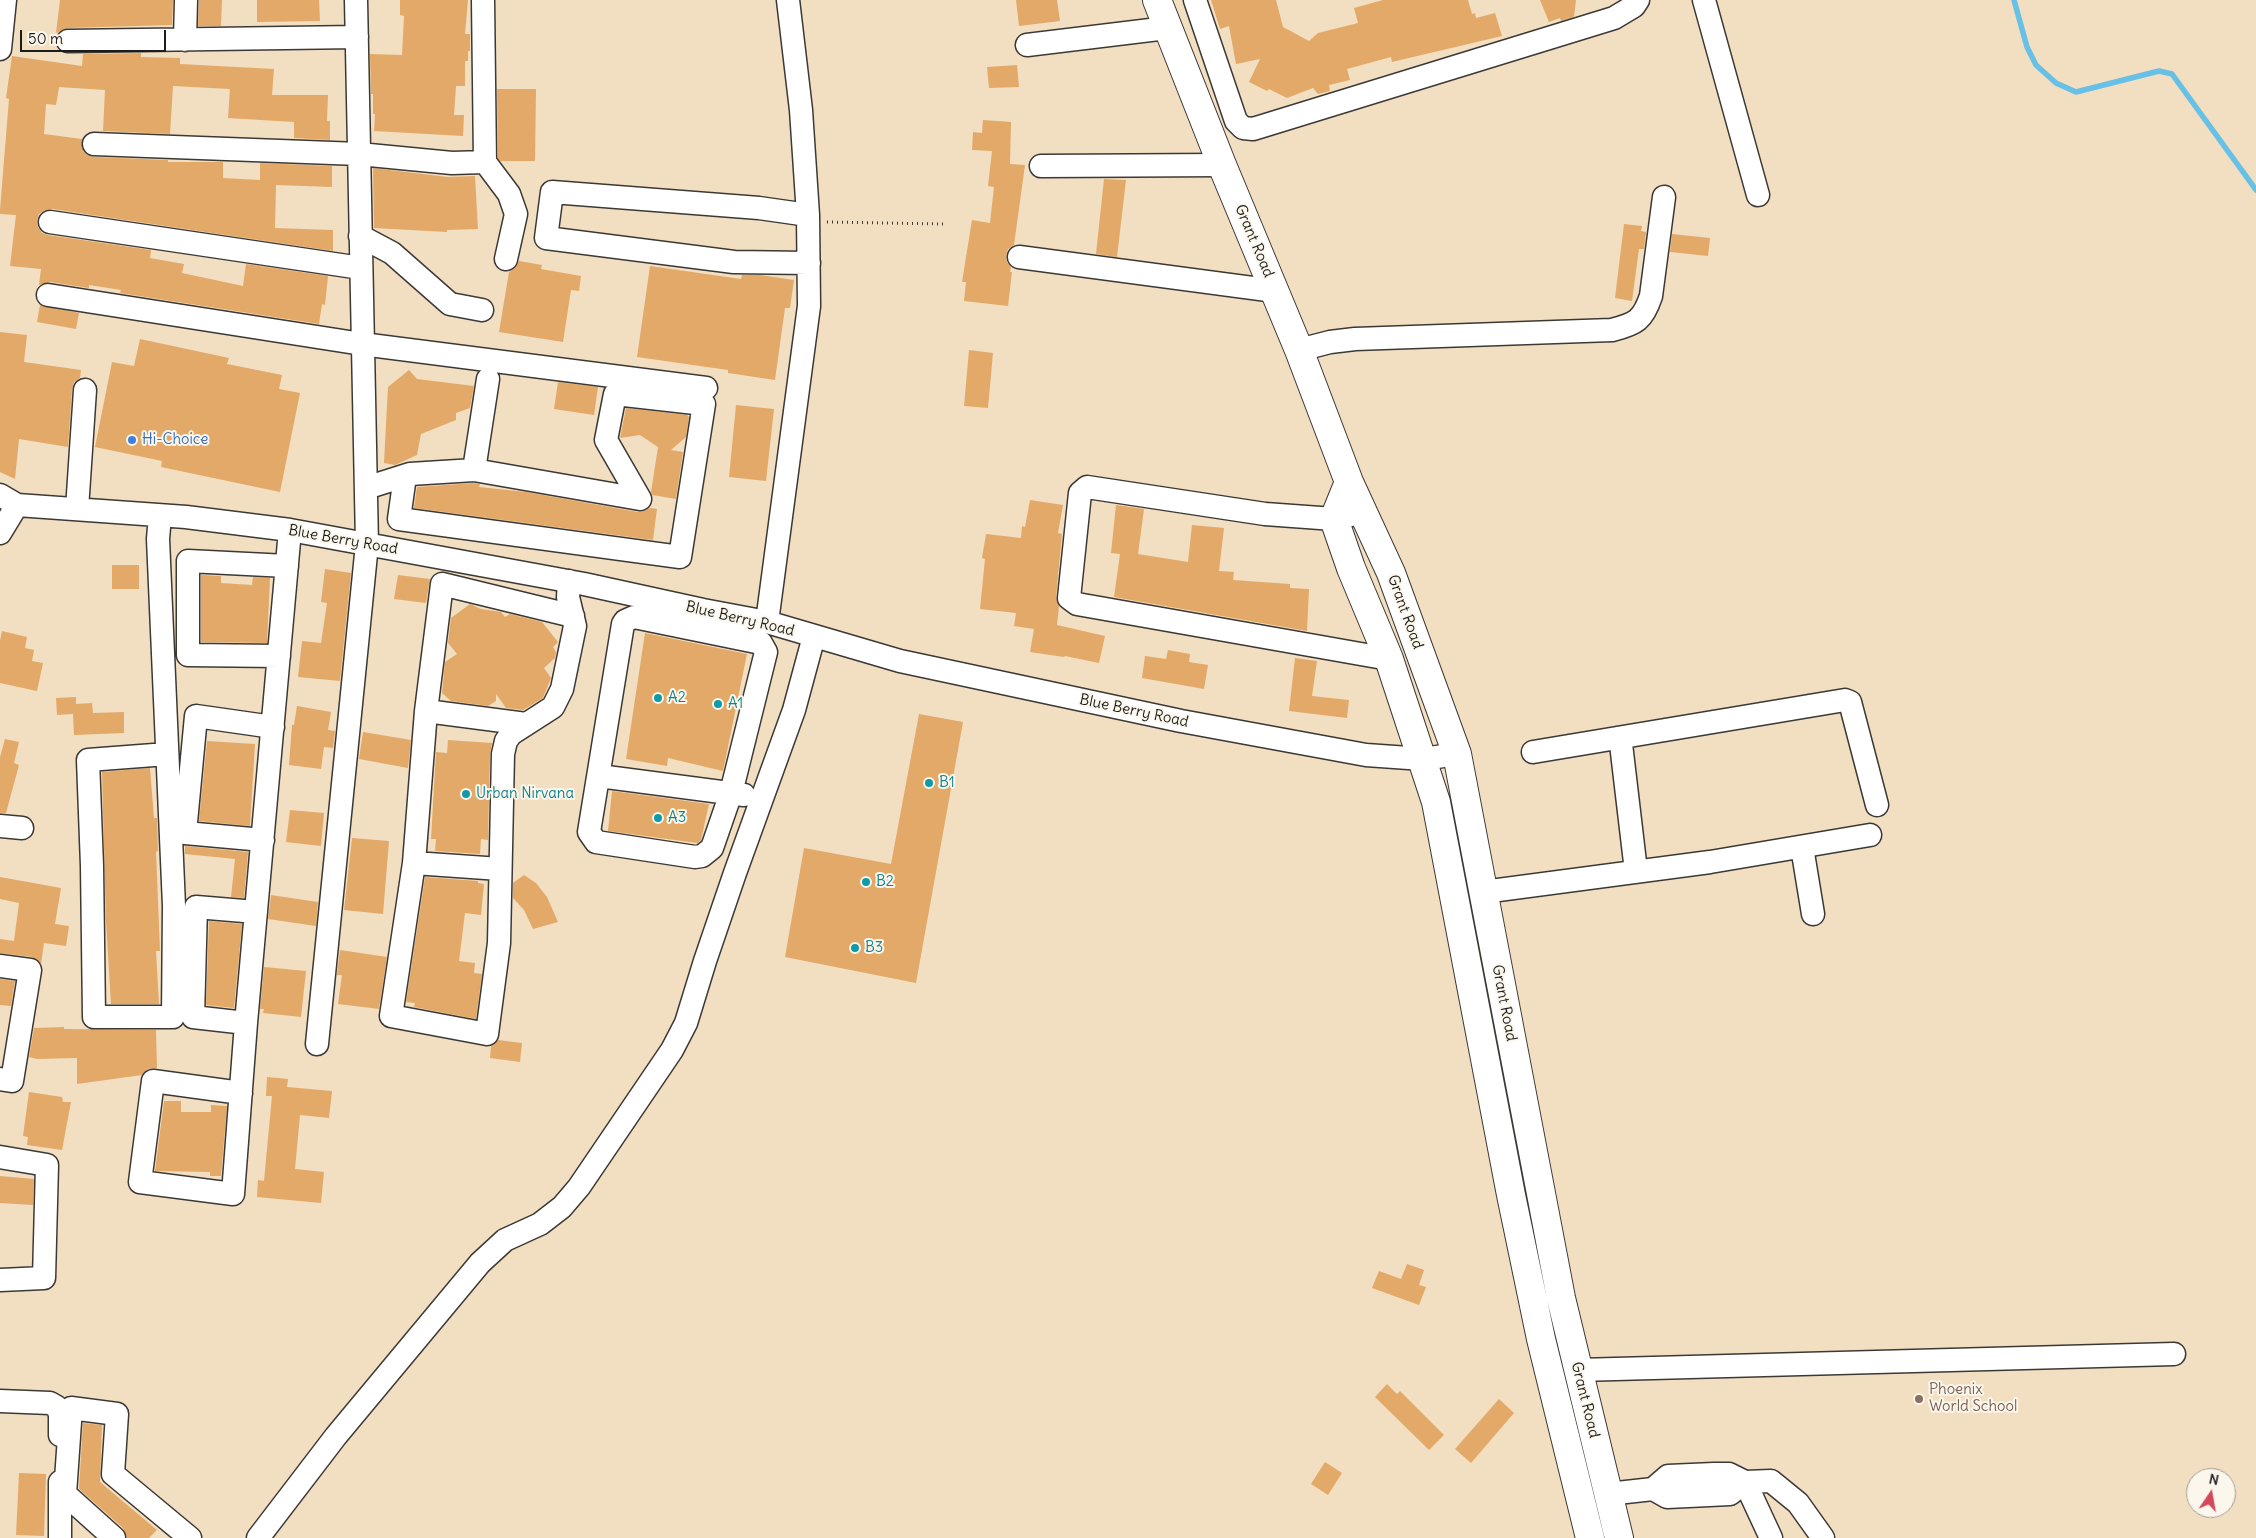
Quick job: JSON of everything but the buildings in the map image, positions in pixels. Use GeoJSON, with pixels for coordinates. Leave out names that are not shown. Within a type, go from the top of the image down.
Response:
{"type":"FeatureCollection","features":[{"type":"Feature","properties":{"kind":"main road","name":"Grant Road"},"geometry":{"type":"LineString","coordinates":[[1157,0],[1222,165],[1299,350],[1348,482],[1391,573],[1457,754],[1561,1298],[1619,1538]]}},
{"type":"Feature","properties":{"kind":"main road"},"geometry":{"type":"LineString","coordinates":[[1334,519],[1348,482]]}},
{"type":"Feature","properties":{"kind":"main road","name":"Grant Road"},"geometry":{"type":"LineString","coordinates":[[1334,519],[1351,568],[1389,659],[1436,802],[1511,1195],[1541,1339],[1590,1538]]}},
{"type":"Feature","properties":{"kind":"street"},"geometry":{"type":"LineString","coordinates":[[0,41],[5,0]]}},
{"type":"Feature","properties":{"kind":"street"},"geometry":{"type":"LineString","coordinates":[[185,40],[186,0]]}},
{"type":"Feature","properties":{"kind":"street"},"geometry":{"type":"LineString","coordinates":[[317,1044],[367,544],[356,0]]}},
{"type":"Feature","properties":{"kind":"street"},"geometry":{"type":"LineString","coordinates":[[483,0],[485,162],[509,194],[516,214],[506,259]]}},
{"type":"Feature","properties":{"kind":"street"},"geometry":{"type":"LineString","coordinates":[[767,622],[809,306],[808,219],[801,110],[788,0]]}},
{"type":"Feature","properties":{"kind":"street"},"geometry":{"type":"LineString","coordinates":[[1195,0],[1236,121],[1243,128],[1253,129],[1614,18],[1634,6],[1638,0]]}},
{"type":"Feature","properties":{"kind":"street"},"geometry":{"type":"LineString","coordinates":[[1704,0],[1758,195]]}},
{"type":"Feature","properties":{"kind":"street"},"geometry":{"type":"LineString","coordinates":[[1027,45],[1167,28]]}},
{"type":"Feature","properties":{"kind":"street"},"geometry":{"type":"LineString","coordinates":[[68,41],[357,37]]}},
{"type":"Feature","properties":{"kind":"street"},"geometry":{"type":"LineString","coordinates":[[94,144],[359,154],[452,162],[485,162]]}},
{"type":"Feature","properties":{"kind":"street"},"geometry":{"type":"LineString","coordinates":[[1041,166],[1222,165]]}},
{"type":"Feature","properties":{"kind":"street"},"geometry":{"type":"LineString","coordinates":[[808,219],[759,208],[552,192],[546,238],[734,262],[809,263]]}},
{"type":"Feature","properties":{"kind":"street"},"geometry":{"type":"LineString","coordinates":[[1299,350],[1330,342],[1355,339],[1612,330],[1638,321],[1646,310],[1651,296],[1664,197]]}},
{"type":"Feature","properties":{"kind":"street"},"geometry":{"type":"LineString","coordinates":[[50,222],[361,268]]}},
{"type":"Feature","properties":{"kind":"street"},"geometry":{"type":"LineString","coordinates":[[360,236],[392,253],[450,304],[482,310]]}},
{"type":"Feature","properties":{"kind":"street"},"geometry":{"type":"LineString","coordinates":[[1019,257],[1275,292]]}},
{"type":"Feature","properties":{"kind":"street"},"geometry":{"type":"LineString","coordinates":[[48,295],[362,344],[706,388]]}},
{"type":"Feature","properties":{"kind":"street"},"geometry":{"type":"LineString","coordinates":[[474,470],[488,379]]}},
{"type":"Feature","properties":{"kind":"street"},"geometry":{"type":"LineString","coordinates":[[77,509],[85,390]]}},
{"type":"Feature","properties":{"kind":"street"},"geometry":{"type":"LineString","coordinates":[[366,488],[405,476],[439,471],[474,470],[640,499],[606,440],[615,394],[704,404],[680,557],[399,519],[405,476]]}},
{"type":"Feature","properties":{"kind":"street"},"geometry":{"type":"LineString","coordinates":[[1363,512],[1334,519],[1265,514],[1086,488],[1080,493],[1069,598],[1077,604],[1389,659]]}},
{"type":"Feature","properties":{"kind":"street"},"geometry":{"type":"LineString","coordinates":[[0,533],[9,500]]}},
{"type":"Feature","properties":{"kind":"street","name":"Blue Berry Road"},"geometry":{"type":"LineString","coordinates":[[9,500],[77,509],[290,530],[576,582],[767,622],[900,661],[1181,721],[1366,755],[1423,759],[1457,754]]}},
{"type":"Feature","properties":{"kind":"street"},"geometry":{"type":"LineString","coordinates":[[160,516],[158,540],[174,906],[173,1017],[94,1017],[92,866],[88,760],[167,754]]}},
{"type":"Feature","properties":{"kind":"street"},"geometry":{"type":"LineString","coordinates":[[241,1093],[153,1081],[140,1182],[233,1194],[241,1093],[246,1023],[290,530]]}},
{"type":"Feature","properties":{"kind":"street"},"geometry":{"type":"LineString","coordinates":[[279,656],[188,655],[188,561],[287,566]]}},
{"type":"Feature","properties":{"kind":"street"},"geometry":{"type":"LineString","coordinates":[[573,616],[442,584],[426,710],[414,863],[391,1016],[487,1034],[499,943],[503,754],[506,741],[511,734],[553,707],[560,695],[575,626],[573,616],[568,597],[576,582]]}},
{"type":"Feature","properties":{"kind":"street"},"geometry":{"type":"LineString","coordinates":[[634,618],[761,643],[764,647],[766,659],[730,793],[712,848],[702,856],[695,857],[593,840],[589,832],[625,620],[634,618]]}},
{"type":"Feature","properties":{"kind":"street"},"geometry":{"type":"LineString","coordinates":[[258,1538],[336,1436],[480,1263],[506,1240],[540,1224],[562,1207],[578,1187],[672,1050],[686,1022],[704,961],[794,710],[814,636]]}},
{"type":"Feature","properties":{"kind":"street"},"geometry":{"type":"LineString","coordinates":[[1533,752],[1845,700],[1850,702],[1878,805]]}},
{"type":"Feature","properties":{"kind":"street"},"geometry":{"type":"LineString","coordinates":[[426,710],[526,724]]}},
{"type":"Feature","properties":{"kind":"street"},"geometry":{"type":"LineString","coordinates":[[263,840],[185,833],[196,716],[273,727]]}},
{"type":"Feature","properties":{"kind":"street"},"geometry":{"type":"LineString","coordinates":[[1623,737],[1622,751],[1636,871]]}},
{"type":"Feature","properties":{"kind":"street"},"geometry":{"type":"LineString","coordinates":[[599,776],[762,798]]}},
{"type":"Feature","properties":{"kind":"street"},"geometry":{"type":"LineString","coordinates":[[1483,892],[1710,862],[1870,835]]}},
{"type":"Feature","properties":{"kind":"street"},"geometry":{"type":"LineString","coordinates":[[1802,847],[1813,914]]}},
{"type":"Feature","properties":{"kind":"street"},"geometry":{"type":"LineString","coordinates":[[414,863],[500,869]]}},
{"type":"Feature","properties":{"kind":"street"},"geometry":{"type":"LineString","coordinates":[[246,1023],[192,1017],[196,907],[256,912]]}},
{"type":"Feature","properties":{"kind":"street"},"geometry":{"type":"LineString","coordinates":[[0,966],[30,970],[12,1081],[0,1079]]}},
{"type":"Feature","properties":{"kind":"street"},"geometry":{"type":"LineString","coordinates":[[0,1157],[48,1165],[44,1278],[0,1280]]}},
{"type":"Feature","properties":{"kind":"street"},"geometry":{"type":"LineString","coordinates":[[1578,1370],[2174,1354]]}},
{"type":"Feature","properties":{"kind":"street"},"geometry":{"type":"LineString","coordinates":[[0,1401],[50,1403],[58,1407],[60,1414],[60,1538]]}},
{"type":"Feature","properties":{"kind":"street"},"geometry":{"type":"LineString","coordinates":[[114,1538],[65,1494],[72,1408],[117,1414],[113,1474],[190,1538]]}},
{"type":"Feature","properties":{"kind":"street"},"geometry":{"type":"LineString","coordinates":[[1608,1494],[1653,1489],[1668,1476],[1729,1474],[1745,1482],[1771,1482],[1798,1503],[1823,1538]]}},
{"type":"Feature","properties":{"kind":"street"},"geometry":{"type":"LineString","coordinates":[[1745,1482],[1771,1538]]}},
{"type":"Feature","properties":{"kind":"path"},"geometry":{"type":"LineString","coordinates":[[808,219],[943,224]]}},
{"type":"Feature","properties":{"kind":"waterway"},"geometry":{"type":"LineString","coordinates":[[2014,0],[2027,47],[2036,65],[2056,83],[2076,92],[2159,71],[2172,74],[2256,190]]}},
{"type":"Feature","properties":{"kind":"place","name":"Hi-Choice"},"geometry":{"type":"Point","coordinates":[132,440]}},
{"type":"Feature","properties":{"kind":"place","name":"A2"},"geometry":{"type":"Point","coordinates":[658,698]}},
{"type":"Feature","properties":{"kind":"place","name":"A1"},"geometry":{"type":"Point","coordinates":[718,704]}},
{"type":"Feature","properties":{"kind":"place","name":"B1"},"geometry":{"type":"Point","coordinates":[929,783]}},
{"type":"Feature","properties":{"kind":"place","name":"Urban Nirvana"},"geometry":{"type":"Point","coordinates":[466,794]}},
{"type":"Feature","properties":{"kind":"place","name":"A3"},"geometry":{"type":"Point","coordinates":[658,818]}},
{"type":"Feature","properties":{"kind":"place","name":"B2"},"geometry":{"type":"Point","coordinates":[866,882]}},
{"type":"Feature","properties":{"kind":"place","name":"B3"},"geometry":{"type":"Point","coordinates":[855,948]}},
{"type":"Feature","properties":{"kind":"place","name":"Phoenix World School"},"geometry":{"type":"Point","coordinates":[1919,1399]}}]}
